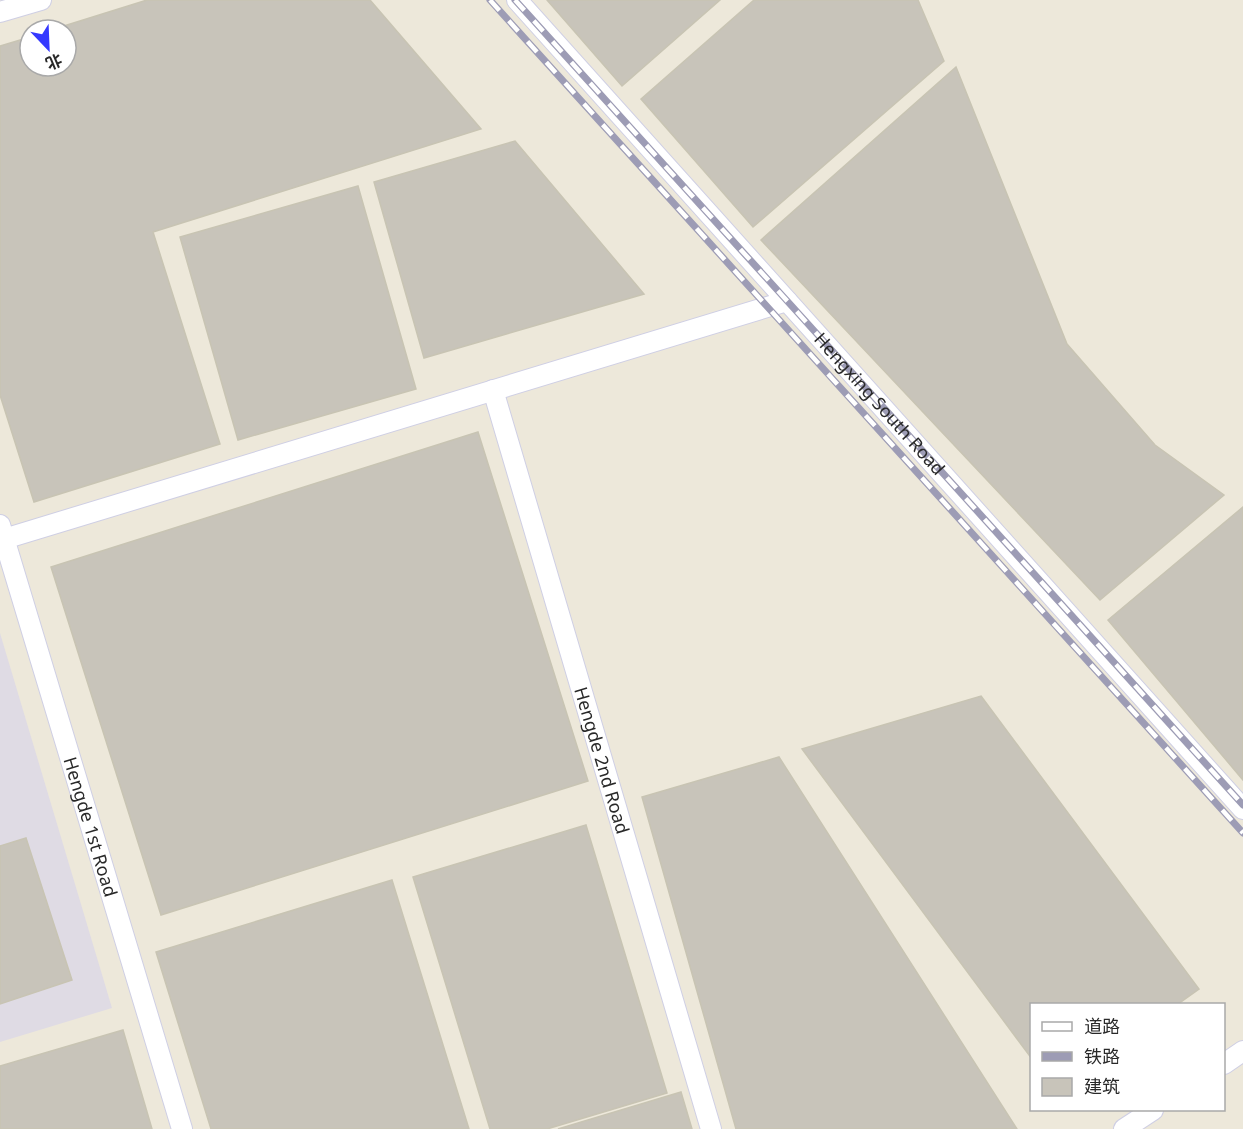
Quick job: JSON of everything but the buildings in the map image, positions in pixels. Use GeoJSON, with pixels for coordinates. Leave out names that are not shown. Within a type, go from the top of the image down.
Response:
{"type":"FeatureCollection","features":[{"type":"Feature","properties":{"kind":"street"},"geometry":{"type":"LineString","coordinates":[[0,12],[41,0]]}},
{"type":"Feature","properties":{"kind":"street","name":"Hengxing South Road"},"geometry":{"type":"LineString","coordinates":[[517,0],[1243,808]]}},
{"type":"Feature","properties":{"kind":"street"},"geometry":{"type":"LineString","coordinates":[[2,532],[493,390],[787,301]]}},
{"type":"Feature","properties":{"kind":"street","name":"Hengde 2nd Road"},"geometry":{"type":"LineString","coordinates":[[493,390],[711,1129]]}},
{"type":"Feature","properties":{"kind":"street","name":"Hengde 1st Road"},"geometry":{"type":"LineString","coordinates":[[2,532],[182,1129]]}},
{"type":"Feature","properties":{"kind":"street"},"geometry":{"type":"LineString","coordinates":[[1225,1063],[1243,1051]]}},
{"type":"Feature","properties":{"kind":"street"},"geometry":{"type":"LineString","coordinates":[[1124,1129],[1152,1111]]}},
{"type":"Feature","properties":{"kind":"shaded area"},"geometry":{"type":"Polygon","coordinates":[[[0,633],[112,1008],[0,1042],[0,633]]]}},
{"type":"Feature","properties":{"kind":"railway"},"geometry":{"type":"LineString","coordinates":[[490,0],[1243,833]]}},
{"type":"Feature","properties":{"kind":"railway"},"geometry":{"type":"LineString","coordinates":[[515,0],[1243,805]]}}]}
